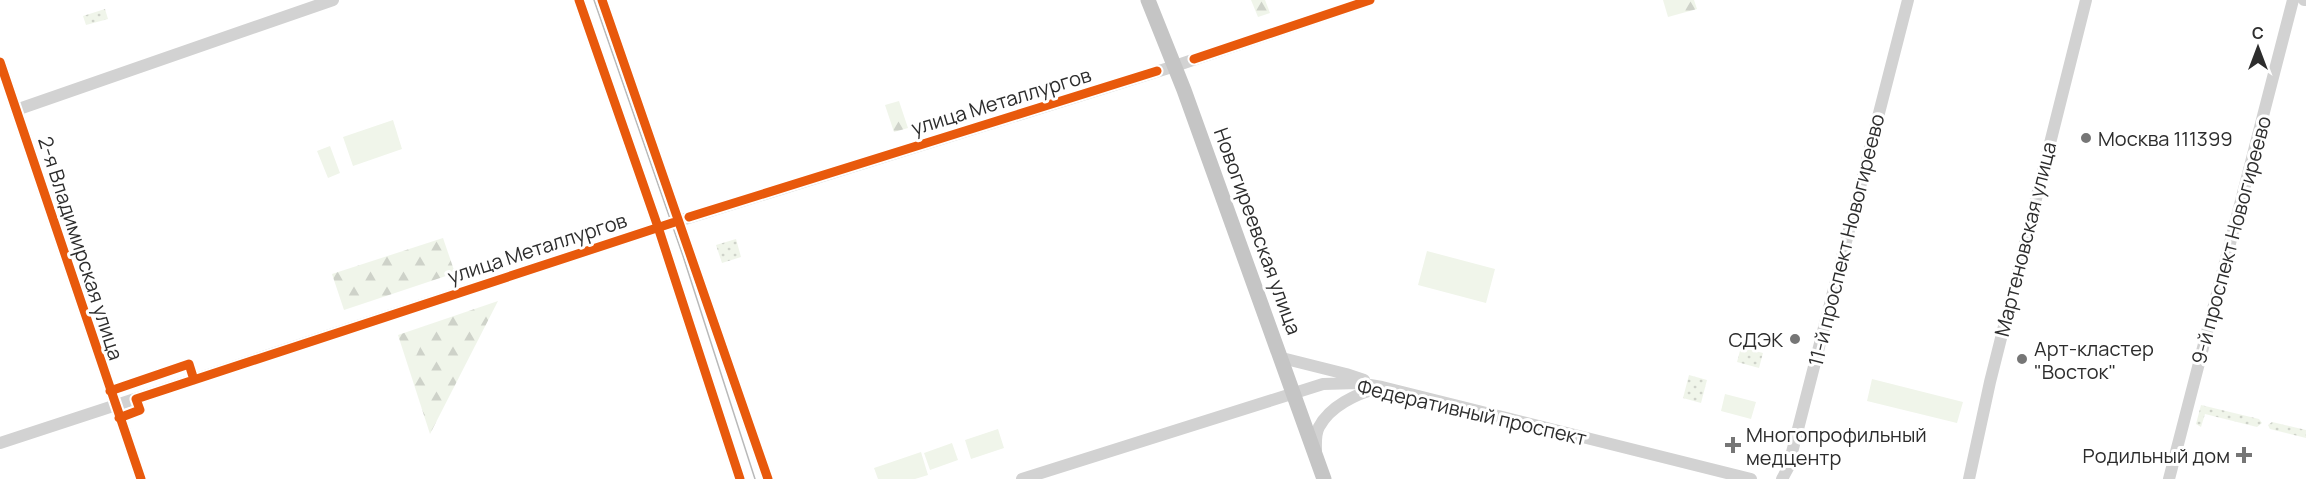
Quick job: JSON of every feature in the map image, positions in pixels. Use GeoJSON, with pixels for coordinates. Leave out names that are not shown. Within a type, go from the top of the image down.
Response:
{"type":"FeatureCollection","features":[{"type":"Feature","properties":{"kind":"main road","name":"Новогиреевская улица"},"geometry":{"type":"LineString","coordinates":[[1148,0],[1175,66],[1295,392],[1324,479]]}},
{"type":"Feature","properties":{"kind":"street"},"geometry":{"type":"LineString","coordinates":[[16,110],[333,0]]}},
{"type":"Feature","properties":{"kind":"street"},"geometry":{"type":"LineString","coordinates":[[579,0],[658,227],[740,479]]}},
{"type":"Feature","properties":{"kind":"street"},"geometry":{"type":"LineString","coordinates":[[602,0],[768,479]]}},
{"type":"Feature","properties":{"kind":"street","name":"улица Металлургов"},"geometry":{"type":"LineString","coordinates":[[0,442],[678,220],[1175,66],[1370,0]]}},
{"type":"Feature","properties":{"kind":"street","name":"11-й проспект Новогиреево"},"geometry":{"type":"LineString","coordinates":[[1782,479],[1788,468],[1908,0]]}},
{"type":"Feature","properties":{"kind":"street","name":"Мартеновская улица"},"geometry":{"type":"LineString","coordinates":[[1969,479],[1990,382],[2085,0]]}},
{"type":"Feature","properties":{"kind":"street","name":"9-й проспект Новогиреево"},"geometry":{"type":"LineString","coordinates":[[2169,479],[2293,0]]}},
{"type":"Feature","properties":{"kind":"street","name":"2-я Владимирская улица"},"geometry":{"type":"LineString","coordinates":[[0,62],[141,479]]}},
{"type":"Feature","properties":{"kind":"street"},"geometry":{"type":"LineString","coordinates":[[1282,358],[1346,374],[1382,387]]}},
{"type":"Feature","properties":{"kind":"street","name":"Федеративный проспект"},"geometry":{"type":"LineString","coordinates":[[1022,479],[1323,384],[1358,383],[1382,387],[1751,479]]}},
{"type":"Feature","properties":{"kind":"street"},"geometry":{"type":"LineString","coordinates":[[1317,456],[1318,428],[1329,415],[1341,404],[1362,392],[1382,387]]}},
{"type":"Feature","properties":{"kind":"green space"},"geometry":{"type":"Polygon","coordinates":[[[1251,0],[1265,0],[1270,13],[1258,17],[1251,0]]]}},
{"type":"Feature","properties":{"kind":"green space"},"geometry":{"type":"Polygon","coordinates":[[[1663,0],[1694,0],[1697,9],[1668,17],[1663,0]]]}},
{"type":"Feature","properties":{"kind":"green space"},"geometry":{"type":"Polygon","coordinates":[[[105,9],[108,19],[86,25],[83,16],[105,9]]]}},
{"type":"Feature","properties":{"kind":"green space"},"geometry":{"type":"Polygon","coordinates":[[[899,101],[908,128],[894,132],[885,105],[899,101]]]}},
{"type":"Feature","properties":{"kind":"green space"},"geometry":{"type":"Polygon","coordinates":[[[393,120],[402,149],[353,166],[343,137],[393,120]]]}},
{"type":"Feature","properties":{"kind":"green space"},"geometry":{"type":"Polygon","coordinates":[[[330,146],[340,173],[328,178],[317,151],[330,146]]]}},
{"type":"Feature","properties":{"kind":"green space"},"geometry":{"type":"Polygon","coordinates":[[[443,238],[455,273],[344,310],[332,274],[443,238]]]}},
{"type":"Feature","properties":{"kind":"green space"},"geometry":{"type":"Polygon","coordinates":[[[736,239],[741,257],[722,263],[716,245],[736,239]]]}},
{"type":"Feature","properties":{"kind":"green space"},"geometry":{"type":"Polygon","coordinates":[[[1427,251],[1495,269],[1486,303],[1418,285],[1427,251]]]}},
{"type":"Feature","properties":{"kind":"green space"},"geometry":{"type":"Polygon","coordinates":[[[498,301],[430,434],[398,335],[498,301]]]}},
{"type":"Feature","properties":{"kind":"green space"},"geometry":{"type":"Polygon","coordinates":[[[413,332],[425,337],[416,356],[405,351],[413,332]]]}},
{"type":"Feature","properties":{"kind":"green space"},"geometry":{"type":"Polygon","coordinates":[[[1741,347],[1763,353],[1759,368],[1737,362],[1741,347]]]}},
{"type":"Feature","properties":{"kind":"green space"},"geometry":{"type":"Polygon","coordinates":[[[1689,375],[1707,380],[1701,403],[1683,398],[1689,375]]]}},
{"type":"Feature","properties":{"kind":"green space"},"geometry":{"type":"Polygon","coordinates":[[[1872,379],[1963,402],[1957,423],[1867,401],[1872,379]]]}},
{"type":"Feature","properties":{"kind":"green space"},"geometry":{"type":"Polygon","coordinates":[[[1725,394],[1756,402],[1751,419],[1721,411],[1725,394]]]}},
{"type":"Feature","properties":{"kind":"green space"},"geometry":{"type":"Polygon","coordinates":[[[2201,405],[2259,419],[2262,423],[2257,427],[2205,414],[2201,427],[2196,424],[2201,405]]]}},
{"type":"Feature","properties":{"kind":"green space"},"geometry":{"type":"Polygon","coordinates":[[[2272,422],[2306,430],[2306,438],[2270,429],[2268,425],[2272,422]]]}},
{"type":"Feature","properties":{"kind":"green space"},"geometry":{"type":"Polygon","coordinates":[[[998,429],[1004,448],[971,459],[965,440],[998,429]]]}},
{"type":"Feature","properties":{"kind":"green space"},"geometry":{"type":"Polygon","coordinates":[[[952,443],[958,460],[930,470],[924,453],[952,443]]]}},
{"type":"Feature","properties":{"kind":"green space"},"geometry":{"type":"Polygon","coordinates":[[[921,452],[928,475],[915,479],[878,479],[874,468],[921,452]]]}},
{"type":"Feature","properties":{"kind":"tram line"},"geometry":{"type":"LineString","coordinates":[[594,0],[683,256],[755,479]]}},
{"type":"Feature","properties":{"kind":"cycle path"},"geometry":{"type":"LineString","coordinates":[[579,0],[658,227],[740,479]]}},
{"type":"Feature","properties":{"kind":"cycle path"},"geometry":{"type":"LineString","coordinates":[[602,0],[768,479]]}},
{"type":"Feature","properties":{"kind":"cycle path"},"geometry":{"type":"LineString","coordinates":[[1194,59],[1370,0]]}},
{"type":"Feature","properties":{"kind":"cycle path"},"geometry":{"type":"LineString","coordinates":[[0,62],[141,479]]}},
{"type":"Feature","properties":{"kind":"cycle path"},"geometry":{"type":"LineString","coordinates":[[689,217],[1157,71]]}},
{"type":"Feature","properties":{"kind":"cycle path"},"geometry":{"type":"LineString","coordinates":[[119,418],[140,410],[136,399],[678,221]]}},
{"type":"Feature","properties":{"kind":"cycle path"},"geometry":{"type":"LineString","coordinates":[[110,391],[189,364],[194,380]]}},
{"type":"Feature","properties":{"kind":"place","name":"Москва 111399"},"geometry":{"type":"Point","coordinates":[2086,138]}},
{"type":"Feature","properties":{"kind":"place","name":"СДЭК"},"geometry":{"type":"Point","coordinates":[1795,339]}},
{"type":"Feature","properties":{"kind":"place","name":"Арт-кластер \"Восток\""},"geometry":{"type":"Point","coordinates":[2022,359]}},
{"type":"Feature","properties":{"kind":"place","name":"Многопрофильный медцентр"},"geometry":{"type":"Point","coordinates":[1733,445]}},
{"type":"Feature","properties":{"kind":"place","name":"Родильный дом"},"geometry":{"type":"Point","coordinates":[2244,455]}}]}
